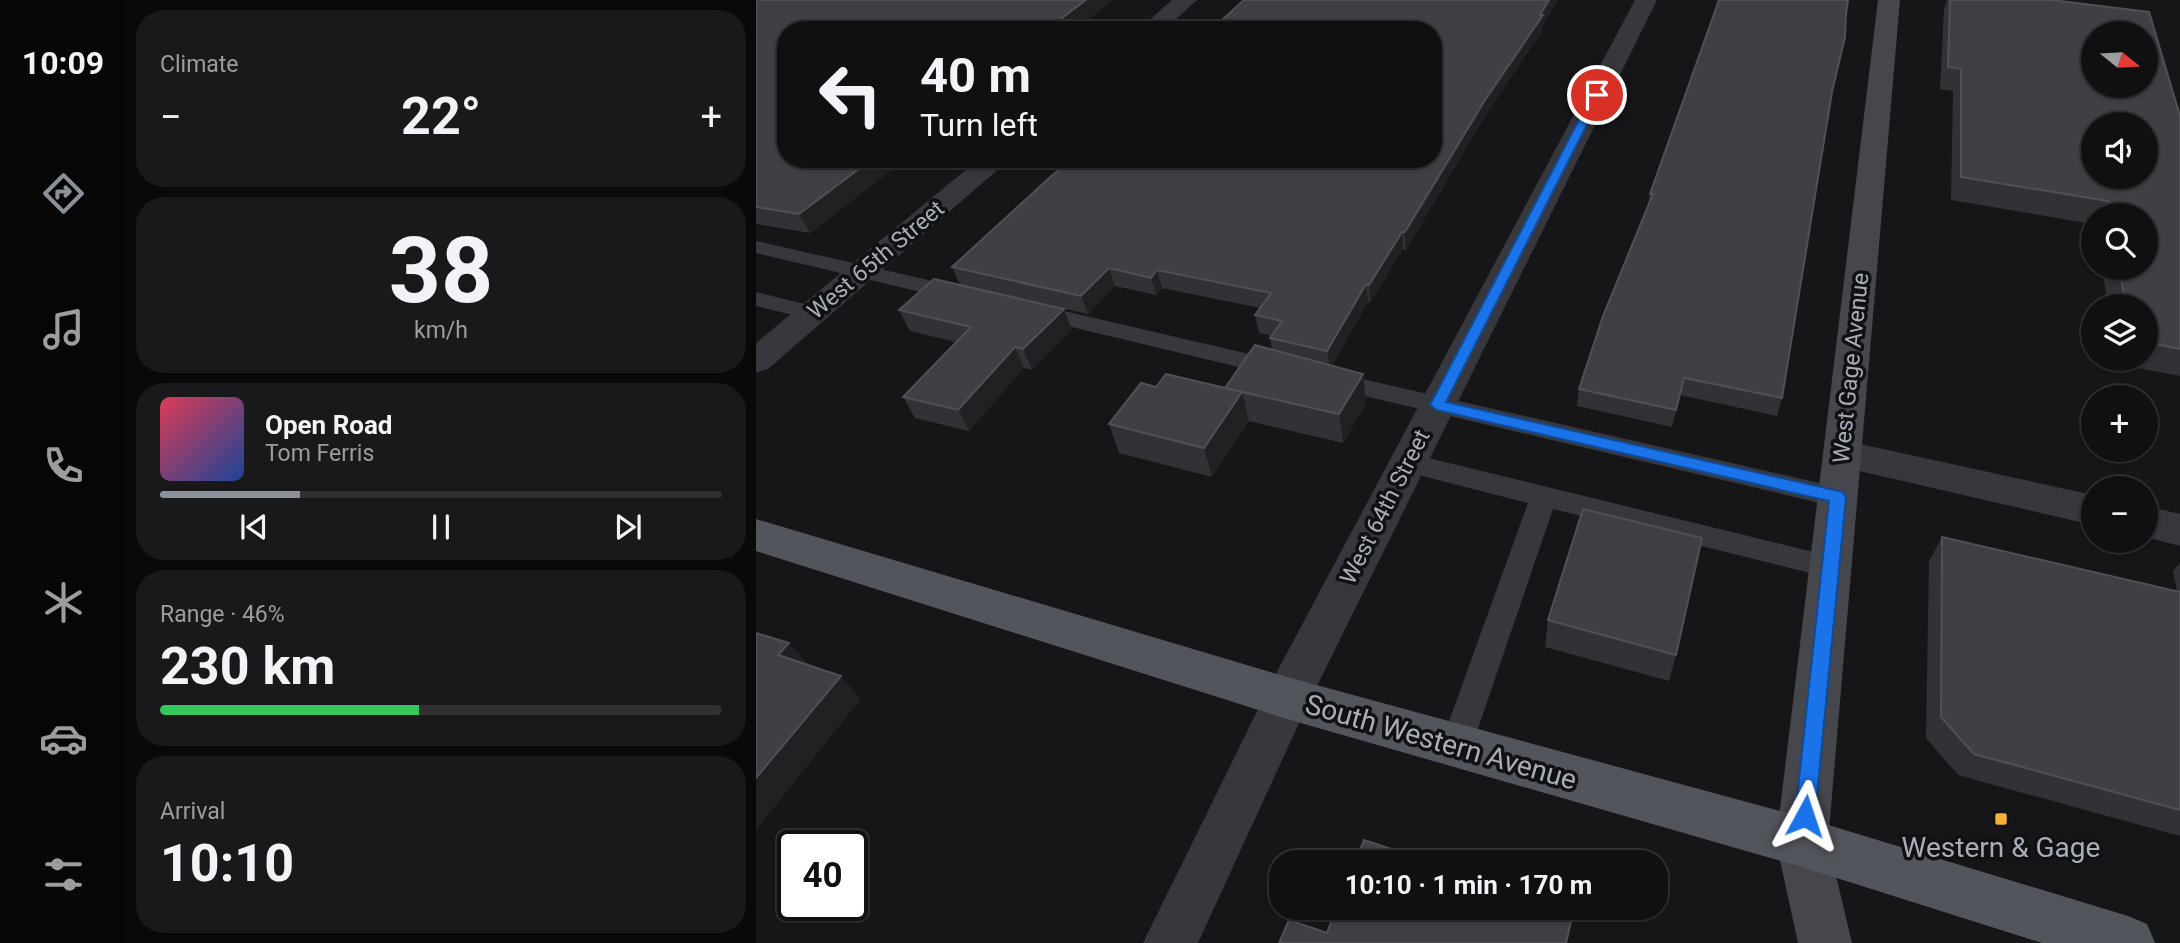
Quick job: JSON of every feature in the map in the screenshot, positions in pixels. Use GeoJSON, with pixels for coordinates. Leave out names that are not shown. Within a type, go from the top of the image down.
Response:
{"type":"FeatureCollection","features":[{"type":"Feature","properties":{"kind":"main road","name":"South Western Avenue"},"geometry":{"type":"LineString","coordinates":[[756,535],[1287,698],[1802,842],[2128,943]]}},
{"type":"Feature","properties":{"kind":"street"},"geometry":{"type":"LineString","coordinates":[[1161,21],[1186,0]]}},
{"type":"Feature","properties":{"kind":"street","name":"West 64th Street"},"geometry":{"type":"LineString","coordinates":[[1170,943],[1287,698],[1646,0]]}},
{"type":"Feature","properties":{"kind":"street","name":"West Gage Avenue"},"geometry":{"type":"LineString","coordinates":[[1825,943],[1802,842],[1889,0]]}},
{"type":"Feature","properties":{"kind":"street","name":"West 65th Street"},"geometry":{"type":"LineString","coordinates":[[756,360],[985,168]]}},
{"type":"Feature","properties":{"kind":"street"},"geometry":{"type":"LineString","coordinates":[[1842,454],[2081,507]]}},
{"type":"Feature","properties":{"kind":"street"},"geometry":{"type":"LineString","coordinates":[[2158,525],[2180,530]]}},
{"type":"Feature","properties":{"kind":"lane"},"geometry":{"type":"LineString","coordinates":[[756,247],[982,299]]}},
{"type":"Feature","properties":{"kind":"lane"},"geometry":{"type":"LineString","coordinates":[[756,299],[813,313]]}},
{"type":"Feature","properties":{"kind":"lane"},"geometry":{"type":"LineString","coordinates":[[1009,306],[1838,497]]}},
{"type":"Feature","properties":{"kind":"lane"},"geometry":{"type":"LineString","coordinates":[[1408,463],[1830,567]]}},
{"type":"Feature","properties":{"kind":"lane"},"geometry":{"type":"LineString","coordinates":[[1456,746],[1544,497]]}},
{"type":"Feature","properties":{"kind":"building"},"geometry":{"type":"Polygon","coordinates":[[[756,0],[1086,0],[1058,21],[777,21],[777,168],[860,168],[799,214],[756,207],[756,0]]]}},
{"type":"Feature","properties":{"kind":"building"},"geometry":{"type":"Polygon","coordinates":[[[1244,0],[1549,0],[1540,15],[1543,15],[1485,100],[1405,232],[1402,232],[1369,285],[1366,284],[1327,351],[1270,338],[1282,321],[1255,315],[1271,293],[1157,270],[1151,278],[1109,268],[1081,296],[952,267],[1060,168],[1442,168],[1442,21],[1221,21],[1244,0]]]}},
{"type":"Feature","properties":{"kind":"building"},"geometry":{"type":"Polygon","coordinates":[[[1719,0],[1848,0],[1845,37],[1832,92],[1782,398],[1684,378],[1676,410],[1579,389],[1603,316],[1653,194],[1650,194],[1719,0]]]}},
{"type":"Feature","properties":{"kind":"building"},"geometry":{"type":"Polygon","coordinates":[[[1950,0],[2052,0],[2149,12],[2152,21],[2081,21],[2081,98],[2158,98],[2158,42],[2180,116],[2180,349],[2158,344],[2158,294],[2124,294],[2121,280],[2158,280],[2158,203],[2108,203],[1961,177],[1961,69],[1948,67],[1950,0]]]}},
{"type":"Feature","properties":{"kind":"building"},"geometry":{"type":"Polygon","coordinates":[[[934,279],[1064,309],[1023,349],[1015,347],[958,410],[903,397],[971,327],[899,310],[934,279]]]}},
{"type":"Feature","properties":{"kind":"building"},"geometry":{"type":"Polygon","coordinates":[[[1255,345],[1363,374],[1339,414],[1225,388],[1255,345]]]}},
{"type":"Feature","properties":{"kind":"building"},"geometry":{"type":"Polygon","coordinates":[[[1166,374],[1242,392],[1204,448],[1109,424],[1141,383],[1156,387],[1166,374]]]}},
{"type":"Feature","properties":{"kind":"building"},"geometry":{"type":"Polygon","coordinates":[[[1583,509],[1702,538],[1676,655],[1548,620],[1583,509]]]}},
{"type":"Feature","properties":{"kind":"building"},"geometry":{"type":"Polygon","coordinates":[[[1942,537],[2180,592],[2180,810],[1974,754],[1941,717],[1942,537]]]}},
{"type":"Feature","properties":{"kind":"building"},"geometry":{"type":"Polygon","coordinates":[[[756,633],[789,643],[778,655],[841,676],[756,778],[756,633]]]}},
{"type":"Feature","properties":{"kind":"building"},"geometry":{"type":"Polygon","coordinates":[[[1364,840],[1394,850],[1360,850],[1364,840]]]}},
{"type":"Feature","properties":{"kind":"building"},"geometry":{"type":"Polygon","coordinates":[[[1289,920],[1327,933],[1332,920],[1571,920],[1566,943],[1279,943],[1289,920]]]}},
{"type":"Feature","properties":{"kind":"place","name":"Western & Gage"},"geometry":{"type":"Point","coordinates":[2001,819]}},
{"type":"Feature","properties":{"kind":"route"},"geometry":{"type":"LineString","coordinates":[[1597,95],[1437,405],[1838,497],[1805,816]]}}]}
